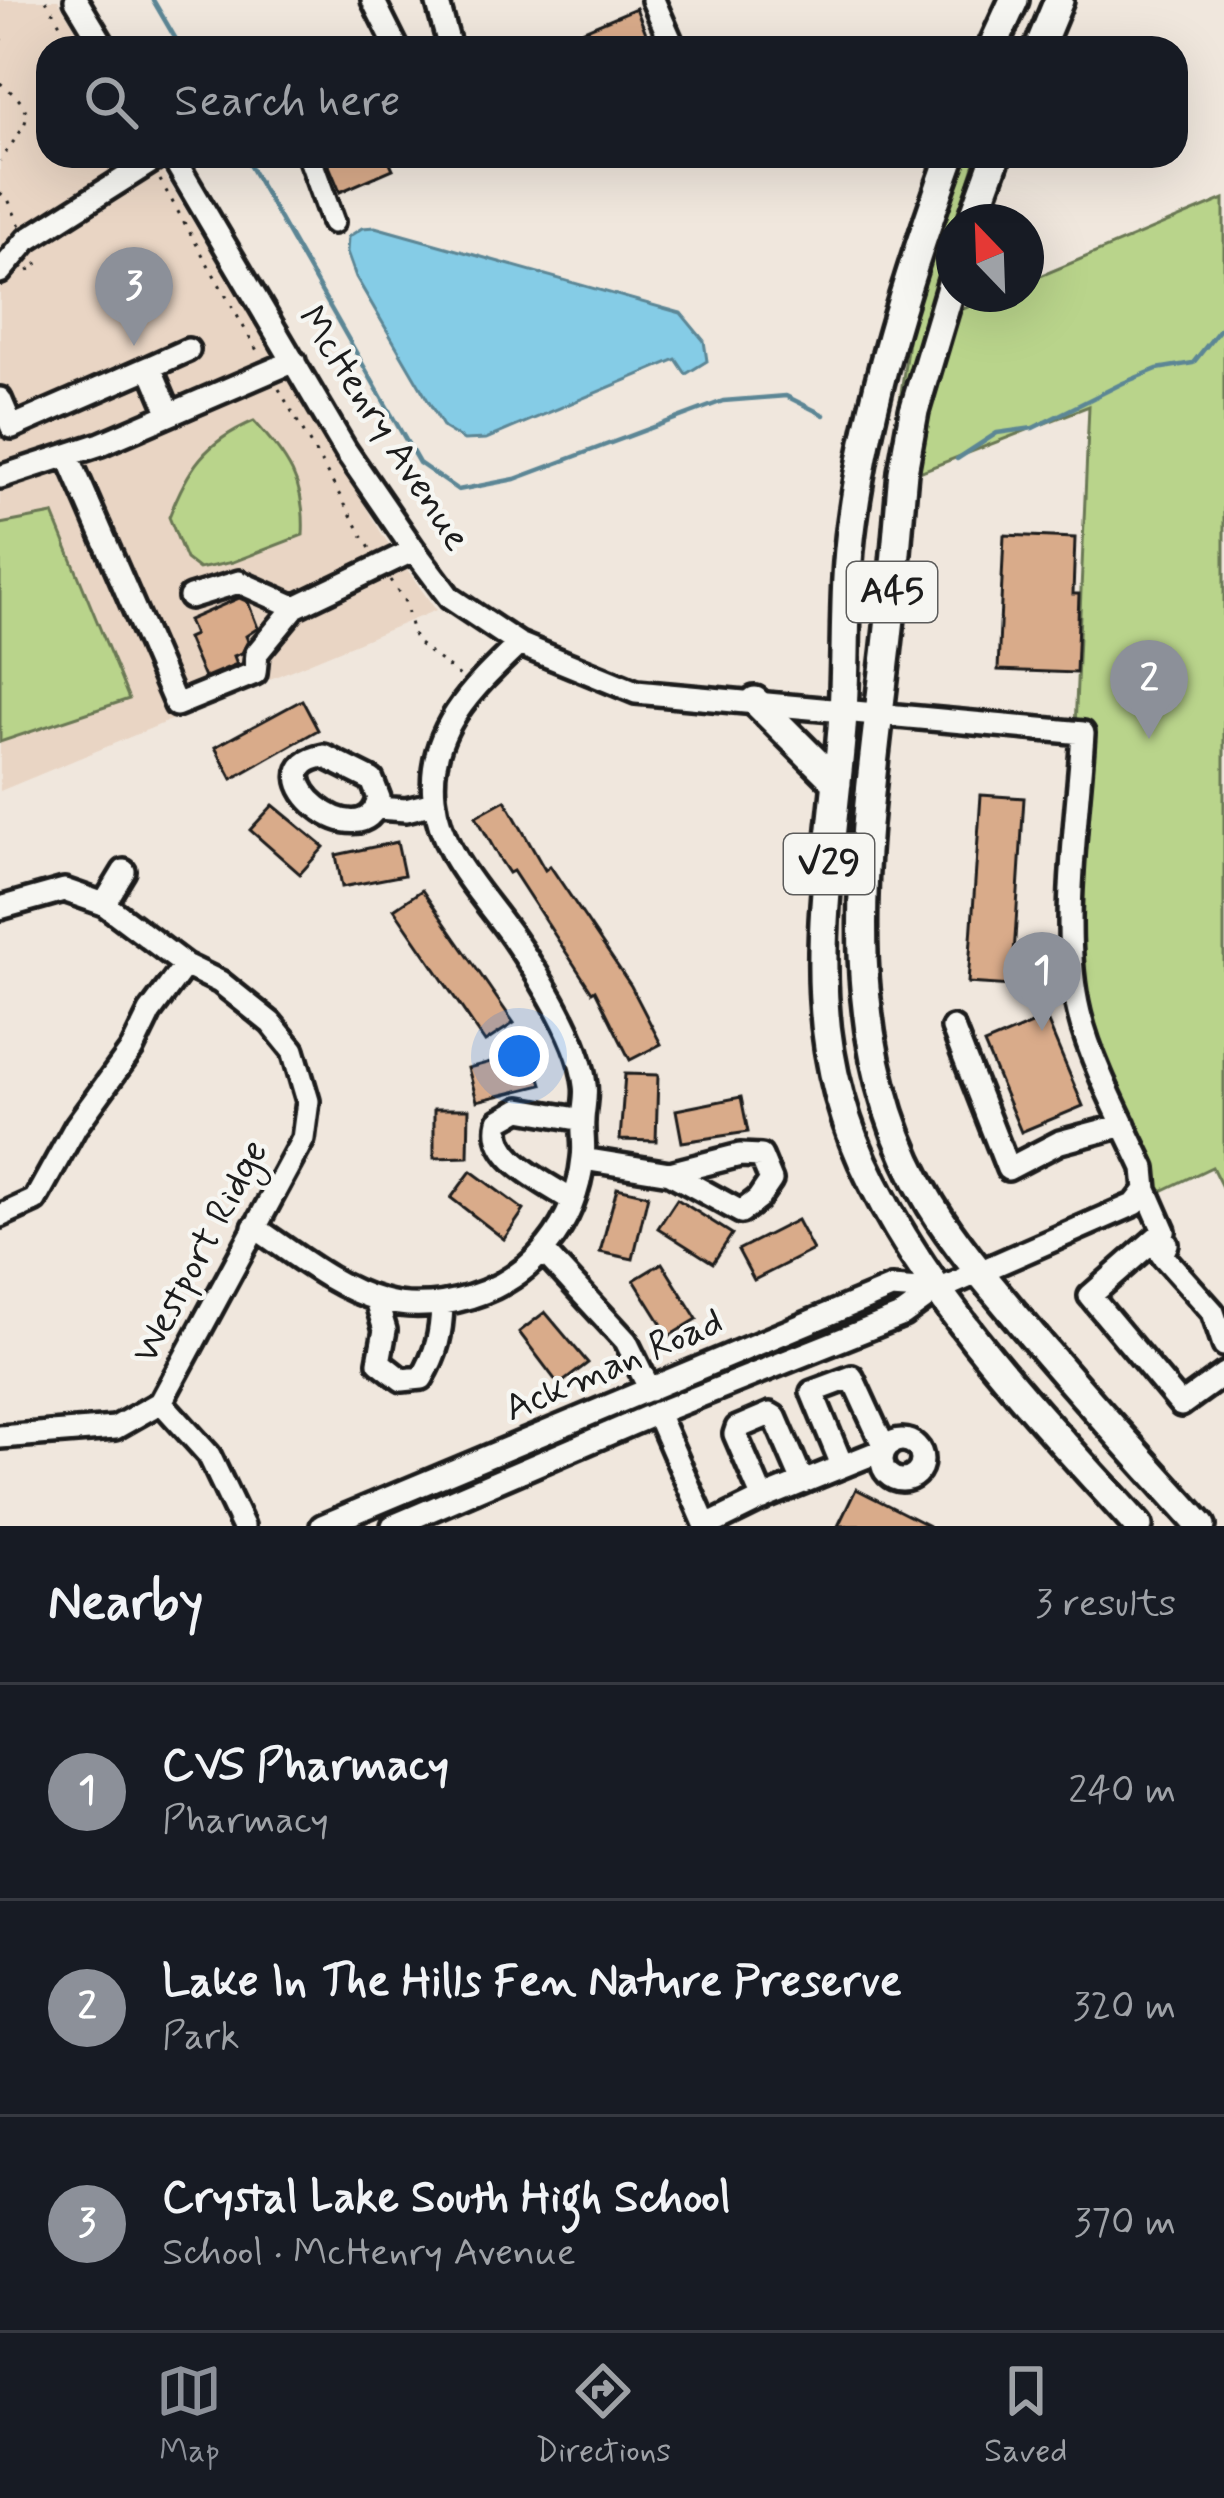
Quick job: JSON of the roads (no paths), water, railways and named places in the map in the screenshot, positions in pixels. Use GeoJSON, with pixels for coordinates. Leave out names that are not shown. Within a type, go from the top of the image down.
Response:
{"type":"FeatureCollection","features":[{"type":"Feature","properties":{"kind":"main road"},"geometry":{"type":"LineString","coordinates":[[998,36],[1014,0]]}},
{"type":"Feature","properties":{"kind":"main road"},"geometry":{"type":"LineString","coordinates":[[1044,36],[1059,0]]}},
{"type":"Feature","properties":{"kind":"main road","name":"A45"},"geometry":{"type":"LineString","coordinates":[[844,709],[851,525],[864,453],[893,326],[946,168]]}},
{"type":"Feature","properties":{"kind":"main road"},"geometry":{"type":"LineString","coordinates":[[979,204],[992,168]]}},
{"type":"Feature","properties":{"kind":"main road","name":"A45"},"geometry":{"type":"LineString","coordinates":[[879,712],[903,472],[914,411],[944,312]]}},
{"type":"Feature","properties":{"kind":"main road"},"geometry":{"type":"LineString","coordinates":[[755,701],[837,783]]}},
{"type":"Feature","properties":{"kind":"main road","name":"V29"},"geometry":{"type":"LineString","coordinates":[[844,709],[820,960],[823,1018],[838,1091],[856,1144],[872,1183],[936,1291],[1138,1526]]}},
{"type":"Feature","properties":{"kind":"main road","name":"V29"},"geometry":{"type":"LineString","coordinates":[[879,712],[861,916],[866,1013],[881,1086],[916,1178],[980,1273],[1201,1526]]}},
{"type":"Feature","properties":{"kind":"street"},"geometry":{"type":"LineString","coordinates":[[76,0],[98,36]]}},
{"type":"Feature","properties":{"kind":"street"},"geometry":{"type":"LineString","coordinates":[[373,0],[391,36]]}},
{"type":"Feature","properties":{"kind":"street"},"geometry":{"type":"LineString","coordinates":[[437,0],[447,36]]}},
{"type":"Feature","properties":{"kind":"street"},"geometry":{"type":"LineString","coordinates":[[653,0],[669,36]]}},
{"type":"Feature","properties":{"kind":"street"},"geometry":{"type":"LineString","coordinates":[[0,272],[27,240],[155,168]]}},
{"type":"Feature","properties":{"kind":"street","name":"McHenry Avenue"},"geometry":{"type":"LineString","coordinates":[[179,168],[346,451],[414,550],[450,598],[519,644],[636,692],[1083,734],[1072,978],[1079,1017],[1124,1125]]}},
{"type":"Feature","properties":{"kind":"street"},"geometry":{"type":"LineString","coordinates":[[313,168],[333,222]]}},
{"type":"Feature","properties":{"kind":"street"},"geometry":{"type":"LineString","coordinates":[[12,427],[188,350]]}},
{"type":"Feature","properties":{"kind":"street"},"geometry":{"type":"LineString","coordinates":[[0,477],[68,456],[294,361]]}},
{"type":"Feature","properties":{"kind":"street"},"geometry":{"type":"LineString","coordinates":[[150,367],[170,414]]}},
{"type":"Feature","properties":{"kind":"street"},"geometry":{"type":"LineString","coordinates":[[0,399],[28,466]]}},
{"type":"Feature","properties":{"kind":"street"},"geometry":{"type":"LineString","coordinates":[[68,456],[176,704],[254,673],[257,653],[295,607],[414,550]]}},
{"type":"Feature","properties":{"kind":"street"},"geometry":{"type":"LineString","coordinates":[[190,597],[239,582],[295,607]]}},
{"type":"Feature","properties":{"kind":"street"},"geometry":{"type":"LineString","coordinates":[[254,1227],[376,1300],[442,1306],[507,1284],[544,1252],[560,1230],[583,1159],[585,1084],[562,1021],[512,936],[474,891],[448,845],[434,803],[442,735],[475,687],[519,644]]}},
{"type":"Feature","properties":{"kind":"street"},"geometry":{"type":"LineString","coordinates":[[377,808],[406,810],[434,803]]}},
{"type":"Feature","properties":{"kind":"street"},"geometry":{"type":"LineString","coordinates":[[104,904],[124,871]]}},
{"type":"Feature","properties":{"kind":"street","name":"Westport Ridge"},"geometry":{"type":"LineString","coordinates":[[0,908],[64,890],[104,904],[185,965],[220,982],[272,1023],[293,1050],[308,1101],[303,1138],[161,1402],[209,1455],[243,1526]]}},
{"type":"Feature","properties":{"kind":"street"},"geometry":{"type":"LineString","coordinates":[[0,1216],[35,1200],[76,1126],[185,965]]}},
{"type":"Feature","properties":{"kind":"street"},"geometry":{"type":"LineString","coordinates":[[953,1028],[1008,1169],[1060,1142],[1124,1125],[1144,1168],[1146,1190],[1166,1237],[1224,1309]]}},
{"type":"Feature","properties":{"kind":"street"},"geometry":{"type":"LineString","coordinates":[[571,1200],[502,1152],[496,1133],[499,1121],[520,1109],[583,1120]]}},
{"type":"Feature","properties":{"kind":"street"},"geometry":{"type":"LineString","coordinates":[[583,1159],[670,1173]]}},
{"type":"Feature","properties":{"kind":"street","name":"Ackman Road"},"geometry":{"type":"LineString","coordinates":[[393,1526],[903,1315],[936,1291],[1135,1204],[1146,1190]]}},
{"type":"Feature","properties":{"kind":"street"},"geometry":{"type":"LineString","coordinates":[[1166,1237],[1162,1255],[1214,1312],[1224,1345]]}},
{"type":"Feature","properties":{"kind":"street"},"geometry":{"type":"LineString","coordinates":[[1166,1237],[1090,1296],[1180,1405]]}},
{"type":"Feature","properties":{"kind":"street"},"geometry":{"type":"LineString","coordinates":[[544,1252],[626,1341],[650,1390]]}},
{"type":"Feature","properties":{"kind":"street","name":"Ackman Road"},"geometry":{"type":"LineString","coordinates":[[322,1526],[891,1288],[936,1291]]}},
{"type":"Feature","properties":{"kind":"street"},"geometry":{"type":"LineString","coordinates":[[376,1300],[385,1330],[379,1362],[402,1380],[422,1378],[434,1357],[442,1306]]}},
{"type":"Feature","properties":{"kind":"street"},"geometry":{"type":"LineString","coordinates":[[1180,1405],[1224,1374]]}},
{"type":"Feature","properties":{"kind":"street"},"geometry":{"type":"LineString","coordinates":[[657,1413],[707,1526],[885,1449],[852,1377],[812,1392],[842,1465]]}},
{"type":"Feature","properties":{"kind":"street"},"geometry":{"type":"LineString","coordinates":[[1180,1405],[1193,1405],[1224,1387]]}},
{"type":"Feature","properties":{"kind":"street"},"geometry":{"type":"LineString","coordinates":[[0,1437],[115,1428],[161,1402]]}},
{"type":"Feature","properties":{"kind":"street"},"geometry":{"type":"LineString","coordinates":[[763,1499],[735,1434],[737,1428],[770,1414],[776,1417],[803,1482]]}},
{"type":"Feature","properties":{"kind":"water"},"geometry":{"type":"Polygon","coordinates":[[[375,227],[681,313],[704,341],[707,361],[686,374],[676,359],[486,439],[464,440],[444,428],[356,277],[347,252],[348,237],[375,227]]]}},
{"type":"Feature","properties":{"kind":"waterway"},"geometry":{"type":"LineString","coordinates":[[153,0],[174,36]]}},
{"type":"Feature","properties":{"kind":"waterway"},"geometry":{"type":"LineString","coordinates":[[251,168],[419,463],[458,490],[515,479],[723,401],[786,396],[824,415]]}},
{"type":"Feature","properties":{"kind":"waterway"},"geometry":{"type":"LineString","coordinates":[[957,459],[997,433],[1033,428],[1157,369],[1193,363],[1224,324]]}},
{"type":"Feature","properties":{"kind":"place","name":"Crystal Lake South High School"},"geometry":{"type":"Point","coordinates":[134,346]}},
{"type":"Feature","properties":{"kind":"place","name":"Lake In The Hills Fen Nature Preserve"},"geometry":{"type":"Point","coordinates":[1149,739]}},
{"type":"Feature","properties":{"kind":"place","name":"CVS Pharmacy"},"geometry":{"type":"Point","coordinates":[1042,1031]}}]}
